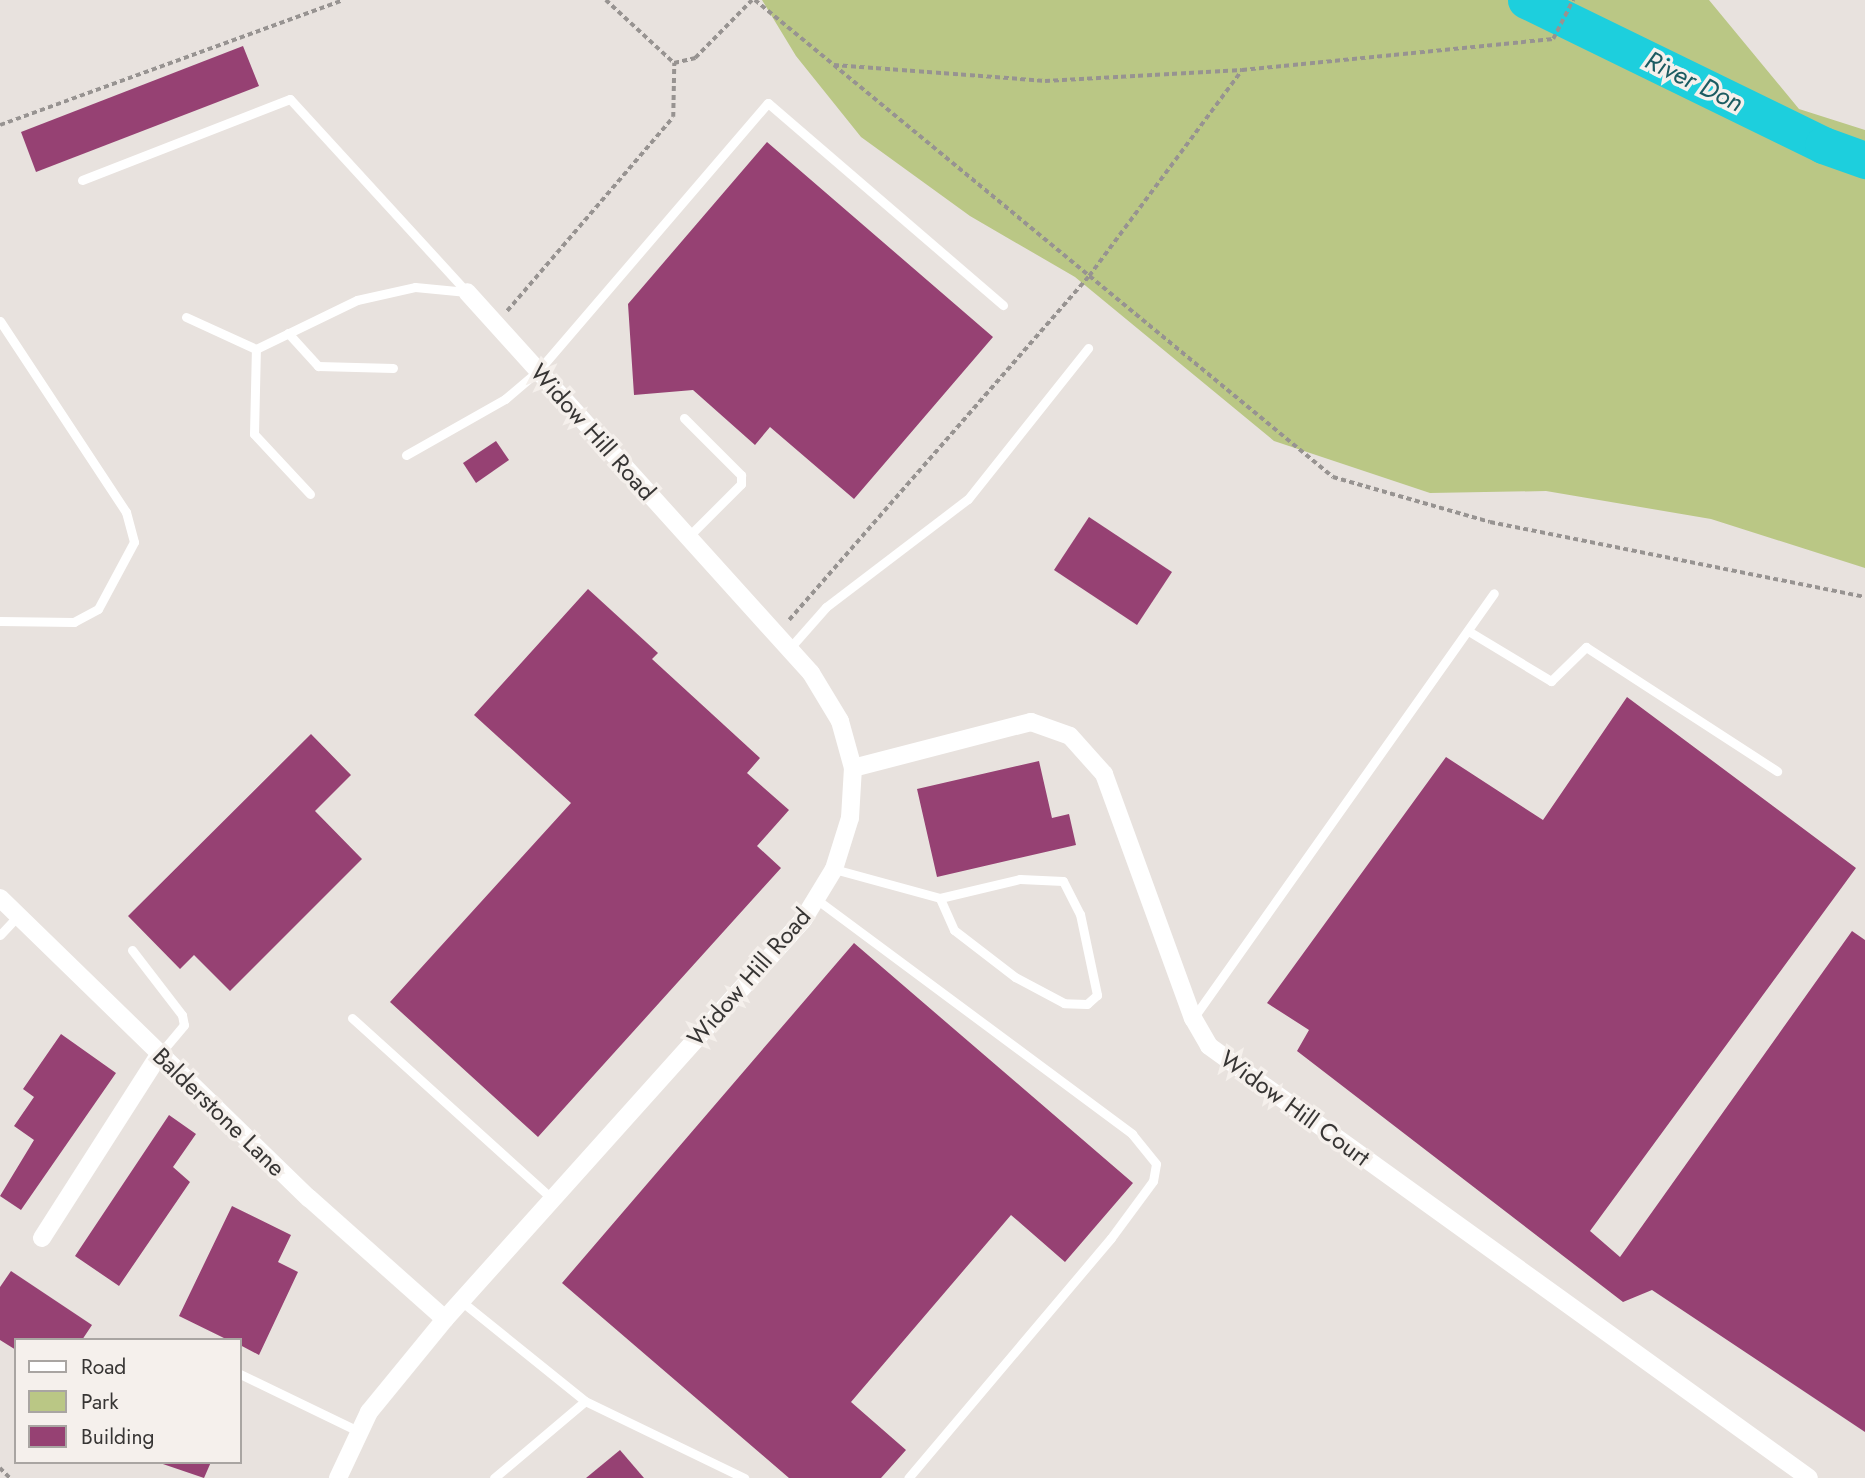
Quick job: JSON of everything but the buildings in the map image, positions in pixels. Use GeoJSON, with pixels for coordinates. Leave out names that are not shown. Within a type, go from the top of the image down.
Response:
{"type":"FeatureCollection","features":[{"type":"Feature","properties":{"kind":"street","name":"Widow Hill Road"},"geometry":{"type":"LineString","coordinates":[[338,1478],[369,1412],[445,1319],[803,920],[834,869],[850,818],[853,768],[840,721],[789,649],[467,292]]}},
{"type":"Feature","properties":{"kind":"street","name":"Widow Hill Court"},"geometry":{"type":"LineString","coordinates":[[853,768],[1031,722],[1070,736],[1104,774],[1193,1018],[1209,1046],[1809,1478]]}},
{"type":"Feature","properties":{"kind":"street","name":"Balderstone Lane"},"geometry":{"type":"LineString","coordinates":[[0,898],[159,1055],[445,1319]]}},
{"type":"Feature","properties":{"kind":"street"},"geometry":{"type":"LineString","coordinates":[[42,1238],[159,1055]]}},
{"type":"Feature","properties":{"kind":"lane"},"geometry":{"type":"LineString","coordinates":[[82,180],[290,99],[467,292]]}},
{"type":"Feature","properties":{"kind":"lane"},"geometry":{"type":"LineString","coordinates":[[406,455],[505,399],[538,371],[768,103],[1003,305]]}},
{"type":"Feature","properties":{"kind":"lane"},"geometry":{"type":"LineString","coordinates":[[256,349],[357,300],[415,287],[467,292]]}},
{"type":"Feature","properties":{"kind":"lane"},"geometry":{"type":"LineString","coordinates":[[186,317],[256,349]]}},
{"type":"Feature","properties":{"kind":"lane"},"geometry":{"type":"LineString","coordinates":[[0,321],[126,512],[134,542],[97,609],[74,622],[0,621]]}},
{"type":"Feature","properties":{"kind":"lane"},"geometry":{"type":"LineString","coordinates":[[288,333],[317,366],[393,368]]}},
{"type":"Feature","properties":{"kind":"lane"},"geometry":{"type":"LineString","coordinates":[[789,649],[826,607],[968,499],[1088,348]]}},
{"type":"Feature","properties":{"kind":"lane"},"geometry":{"type":"LineString","coordinates":[[256,349],[254,434],[310,494]]}},
{"type":"Feature","properties":{"kind":"lane"},"geometry":{"type":"LineString","coordinates":[[684,418],[741,475],[741,484],[688,537]]}},
{"type":"Feature","properties":{"kind":"lane"},"geometry":{"type":"LineString","coordinates":[[1193,1018],[1470,632],[1494,593]]}},
{"type":"Feature","properties":{"kind":"lane"},"geometry":{"type":"LineString","coordinates":[[1470,632],[1551,681],[1586,646],[1777,771]]}},
{"type":"Feature","properties":{"kind":"lane"},"geometry":{"type":"LineString","coordinates":[[834,869],[940,898],[1020,879],[1063,881],[1080,914],[1097,995],[1087,1004],[1064,1003],[1015,977],[954,930],[940,898]]}},
{"type":"Feature","properties":{"kind":"lane"},"geometry":{"type":"LineString","coordinates":[[816,899],[1132,1134],[1156,1164],[1153,1181],[1111,1238],[908,1478]]}},
{"type":"Feature","properties":{"kind":"lane"},"geometry":{"type":"LineString","coordinates":[[0,938],[18,916]]}},
{"type":"Feature","properties":{"kind":"lane"},"geometry":{"type":"LineString","coordinates":[[132,950],[182,1015],[184,1025],[159,1055]]}},
{"type":"Feature","properties":{"kind":"lane"},"geometry":{"type":"LineString","coordinates":[[352,1018],[552,1199]]}},
{"type":"Feature","properties":{"kind":"lane"},"geometry":{"type":"LineString","coordinates":[[461,1301],[585,1401],[744,1478]]}},
{"type":"Feature","properties":{"kind":"lane"},"geometry":{"type":"LineString","coordinates":[[242,1375],[360,1432]]}},
{"type":"Feature","properties":{"kind":"lane"},"geometry":{"type":"LineString","coordinates":[[494,1478],[585,1401]]}},
{"type":"Feature","properties":{"kind":"path"},"geometry":{"type":"LineString","coordinates":[[0,125],[343,0]]}},
{"type":"Feature","properties":{"kind":"path"},"geometry":{"type":"LineString","coordinates":[[495,324],[673,117],[674,63],[606,0]]}},
{"type":"Feature","properties":{"kind":"path"},"geometry":{"type":"LineString","coordinates":[[674,63],[695,58],[754,0],[1333,477],[1490,522],[1865,597]]}},
{"type":"Feature","properties":{"kind":"path"},"geometry":{"type":"LineString","coordinates":[[834,65],[1045,81],[1242,70],[1553,39],[1573,0]]}},
{"type":"Feature","properties":{"kind":"path"},"geometry":{"type":"LineString","coordinates":[[776,634],[1089,276],[1242,70]]}},
{"type":"Feature","properties":{"kind":"path"},"geometry":{"type":"LineString","coordinates":[[0,1468],[10,1478]]}},
{"type":"Feature","properties":{"kind":"green space"},"geometry":{"type":"Polygon","coordinates":[[[762,0],[1709,0],[1799,109],[1865,130],[1865,568],[1711,519],[1546,491],[1430,493],[1274,441],[1075,277],[970,216],[861,137],[796,56],[762,0]]]}},
{"type":"Feature","properties":{"kind":"waterway","name":"River Don"},"geometry":{"type":"LineString","coordinates":[[1526,0],[1823,145],[1865,160]]}}]}
